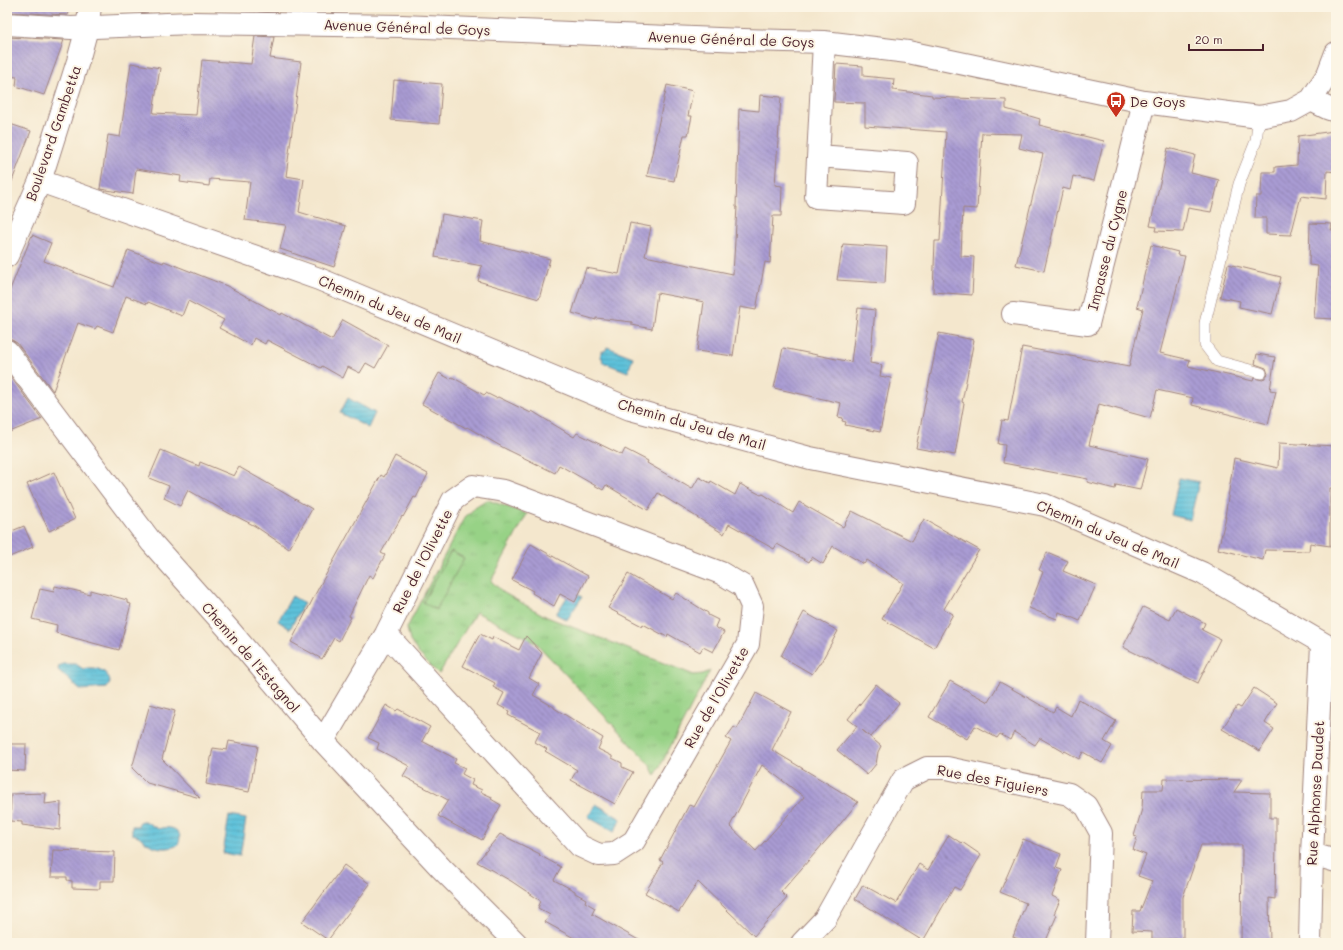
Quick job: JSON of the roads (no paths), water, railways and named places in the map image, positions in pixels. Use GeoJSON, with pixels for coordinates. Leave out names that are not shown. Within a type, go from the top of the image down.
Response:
{"type":"FeatureCollection","features":[{"type":"Feature","properties":{"kind":"street","name":"Avenue Général de Goys"},"geometry":{"type":"LineString","coordinates":[[7,24],[71,28],[89,17],[191,23],[402,26],[824,42],[908,52],[1144,102],[1259,117],[1291,111],[1311,100],[1328,74],[1336,53]]}},
{"type":"Feature","properties":{"kind":"street","name":"Boulevard Gambetta"},"geometry":{"type":"LineString","coordinates":[[7,256],[40,181],[78,61],[89,17]]}},
{"type":"Feature","properties":{"kind":"street"},"geometry":{"type":"LineString","coordinates":[[819,156],[824,42]]}},
{"type":"Feature","properties":{"kind":"street"},"geometry":{"type":"LineString","coordinates":[[1311,100],[1336,111]]}},
{"type":"Feature","properties":{"kind":"street","name":"Impasse du Cygne"},"geometry":{"type":"LineString","coordinates":[[1013,314],[1088,324],[1144,102]]}},
{"type":"Feature","properties":{"kind":"street","name":"Chemin du Jeu de Mail"},"geometry":{"type":"LineString","coordinates":[[40,181],[319,279],[630,409],[810,458],[1045,505],[1202,573],[1329,648]]}},
{"type":"Feature","properties":{"kind":"street","name":"Chemin de l'Estagnol"},"geometry":{"type":"LineString","coordinates":[[7,351],[152,543],[231,632],[323,741],[441,868],[516,943]]}},
{"type":"Feature","properties":{"kind":"street","name":"Rue de l'Olivette"},"geometry":{"type":"LineString","coordinates":[[323,741],[386,634],[453,500],[473,486],[504,491],[721,573],[743,586],[752,606],[748,644],[634,841],[614,854],[599,855],[580,846],[386,634]]}},
{"type":"Feature","properties":{"kind":"street","name":"Rue Alphonse Daudet"},"geometry":{"type":"LineString","coordinates":[[1310,943],[1312,854],[1329,648]]}},
{"type":"Feature","properties":{"kind":"street","name":"Rue des Figuiers"},"geometry":{"type":"LineString","coordinates":[[802,943],[825,919],[903,780],[927,768],[947,768],[1069,794],[1086,806],[1101,833],[1097,943]]}},
{"type":"Feature","properties":{"kind":"street"},"geometry":{"type":"LineString","coordinates":[[1312,854],[1336,861]]}},
{"type":"Feature","properties":{"kind":"lane"},"geometry":{"type":"LineString","coordinates":[[1259,117],[1256,141],[1237,191],[1205,323],[1204,345],[1217,361],[1261,373]]}},
{"type":"Feature","properties":{"kind":"water"},"geometry":{"type":"Polygon","coordinates":[[[607,347],[633,357],[628,372],[602,362],[601,352],[606,350],[607,347]]]}},
{"type":"Feature","properties":{"kind":"water"},"geometry":{"type":"Polygon","coordinates":[[[348,398],[375,413],[368,428],[340,413],[348,398]]]}},
{"type":"Feature","properties":{"kind":"water"},"geometry":{"type":"Polygon","coordinates":[[[1179,478],[1199,482],[1190,520],[1171,515],[1179,478]]]}},
{"type":"Feature","properties":{"kind":"water"},"geometry":{"type":"Polygon","coordinates":[[[571,591],[582,597],[567,620],[556,614],[571,591]]]}},
{"type":"Feature","properties":{"kind":"water"},"geometry":{"type":"Polygon","coordinates":[[[292,596],[304,603],[290,629],[278,621],[292,596]]]}},
{"type":"Feature","properties":{"kind":"water"},"geometry":{"type":"Polygon","coordinates":[[[63,664],[76,664],[83,669],[96,668],[107,674],[110,683],[107,688],[80,690],[58,670],[59,666],[63,664]]]}},
{"type":"Feature","properties":{"kind":"water"},"geometry":{"type":"Polygon","coordinates":[[[596,804],[621,819],[614,832],[588,817],[596,804]]]}},
{"type":"Feature","properties":{"kind":"water"},"geometry":{"type":"Polygon","coordinates":[[[229,816],[246,819],[240,856],[223,853],[229,816]]]}},
{"type":"Feature","properties":{"kind":"water"},"geometry":{"type":"Polygon","coordinates":[[[141,821],[145,821],[158,829],[172,828],[176,830],[180,836],[178,845],[170,848],[157,847],[153,846],[139,836],[132,834],[132,826],[138,826],[141,821]]]}},
{"type":"Feature","properties":{"kind":"place","name":"De Goys"},"geometry":{"type":"Point","coordinates":[1116,118]}}]}
